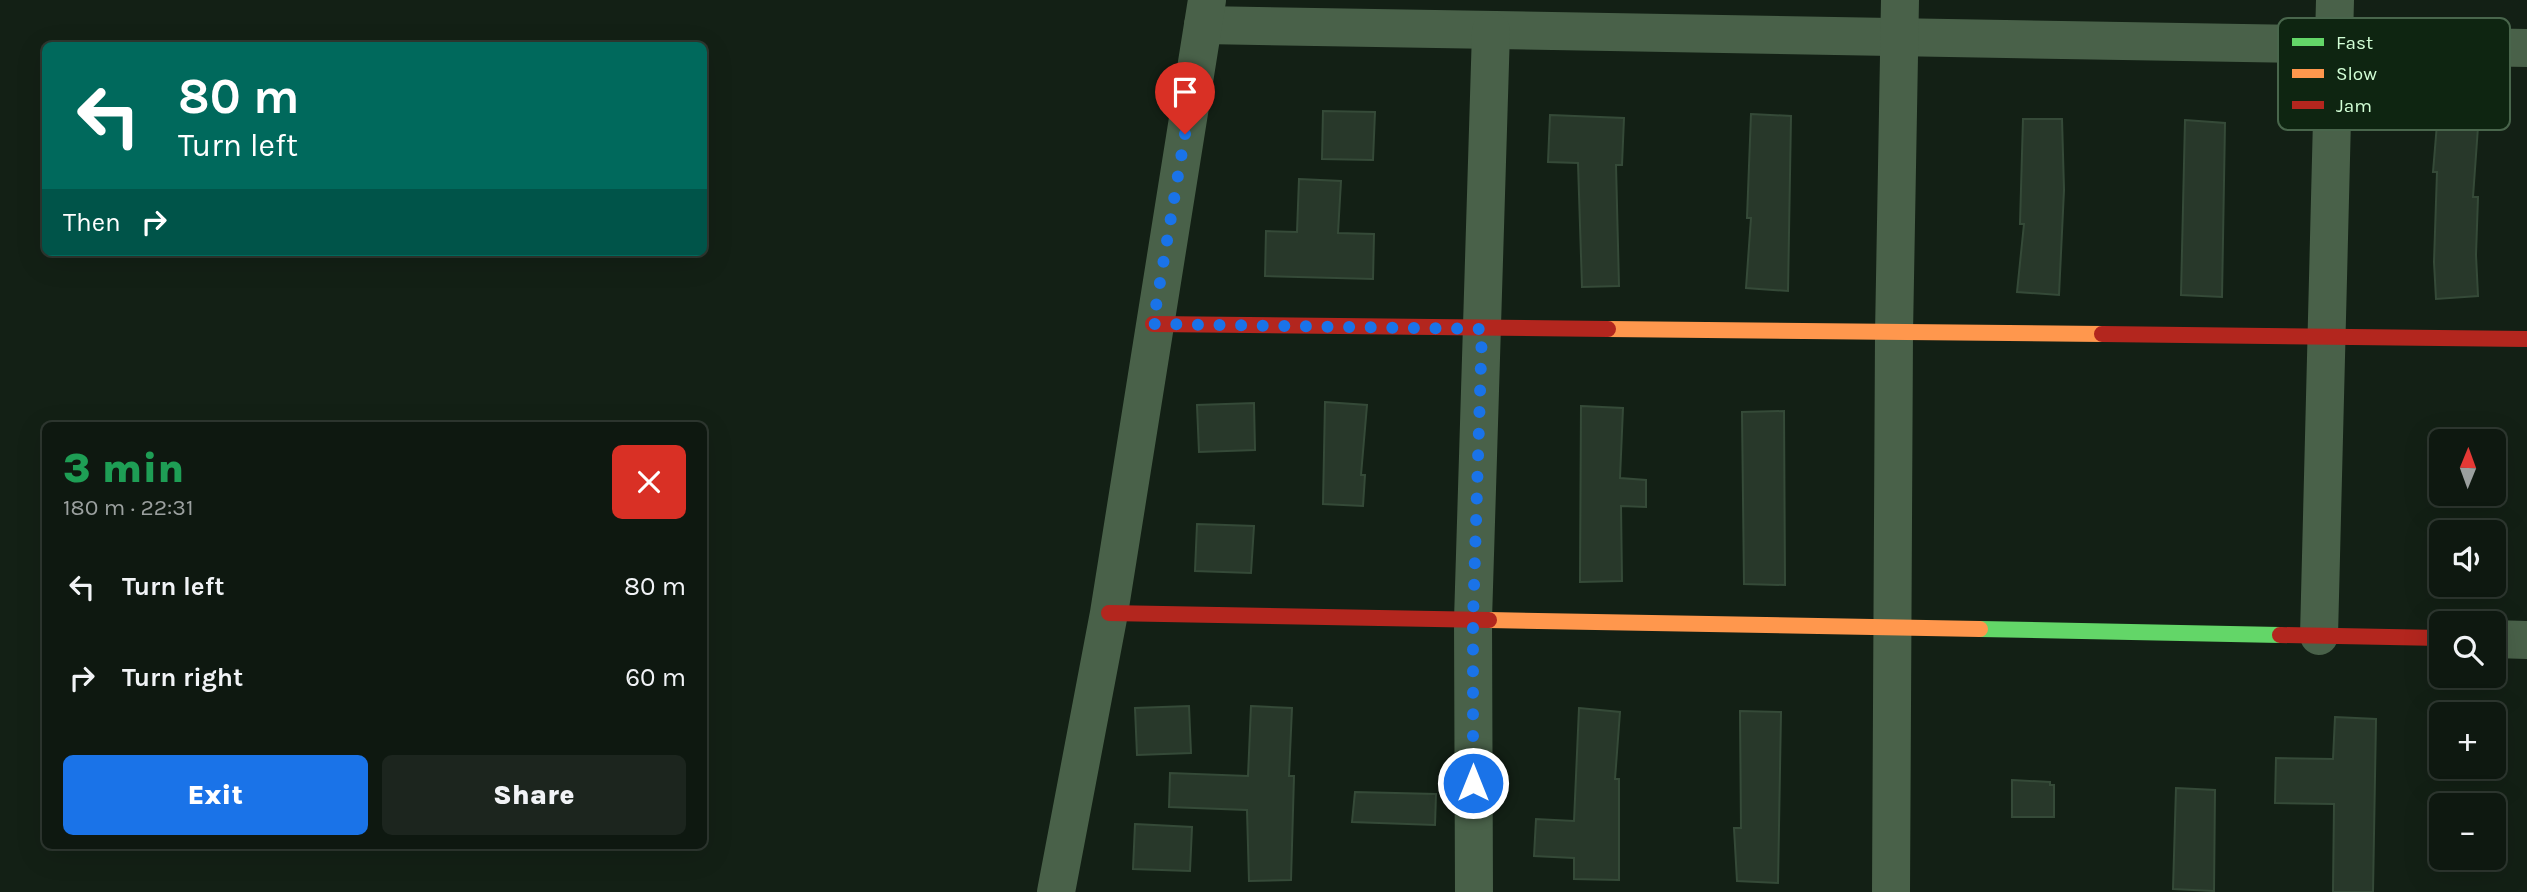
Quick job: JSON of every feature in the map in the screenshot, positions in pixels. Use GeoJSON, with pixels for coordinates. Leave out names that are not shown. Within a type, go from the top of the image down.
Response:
{"type":"FeatureCollection","features":[{"type":"Feature","properties":{"kind":"street"},"geometry":{"type":"LineString","coordinates":[[1891,892],[1891,628],[1900,0]]}},
{"type":"Feature","properties":{"kind":"street"},"geometry":{"type":"LineString","coordinates":[[2335,0],[2335,18]]}},
{"type":"Feature","properties":{"kind":"street"},"geometry":{"type":"LineString","coordinates":[[1056,892],[1109,613],[1153,324],[1205,12],[1491,31],[2278,44]]}},
{"type":"Feature","properties":{"kind":"street"},"geometry":{"type":"LineString","coordinates":[[1474,892],[1473,620],[1491,31]]}},
{"type":"Feature","properties":{"kind":"street"},"geometry":{"type":"LineString","coordinates":[[2319,636],[2332,130]]}},
{"type":"Feature","properties":{"kind":"street"},"geometry":{"type":"LineString","coordinates":[[1153,324],[2527,339]]}},
{"type":"Feature","properties":{"kind":"street"},"geometry":{"type":"LineString","coordinates":[[1109,613],[2429,638]]}},
{"type":"Feature","properties":{"kind":"street"},"geometry":{"type":"LineString","coordinates":[[2506,639],[2527,640]]}},
{"type":"Feature","properties":{"kind":"building"},"geometry":{"type":"Polygon","coordinates":[[[1323,111],[1375,112],[1373,160],[1322,159],[1323,111]]]}},
{"type":"Feature","properties":{"kind":"building"},"geometry":{"type":"Polygon","coordinates":[[[1751,114],[1791,116],[1788,291],[1746,288],[1751,218],[1747,218],[1751,114]]]}},
{"type":"Feature","properties":{"kind":"building"},"geometry":{"type":"Polygon","coordinates":[[[1550,115],[1624,118],[1622,165],[1616,165],[1619,286],[1582,287],[1578,163],[1548,162],[1550,115]]]}},
{"type":"Feature","properties":{"kind":"building"},"geometry":{"type":"Polygon","coordinates":[[[2023,119],[2062,119],[2064,190],[2059,295],[2017,292],[2024,224],[2020,224],[2023,119]]]}},
{"type":"Feature","properties":{"kind":"building"},"geometry":{"type":"Polygon","coordinates":[[[2185,120],[2225,123],[2222,297],[2181,295],[2185,120]]]}},
{"type":"Feature","properties":{"kind":"building"},"geometry":{"type":"Polygon","coordinates":[[[2436,130],[2478,130],[2473,197],[2478,197],[2478,296],[2436,299],[2434,262],[2437,172],[2433,172],[2436,130]]]}},
{"type":"Feature","properties":{"kind":"building"},"geometry":{"type":"Polygon","coordinates":[[[1299,179],[1341,181],[1338,233],[1374,234],[1373,279],[1265,276],[1266,231],[1297,232],[1299,179]]]}},
{"type":"Feature","properties":{"kind":"building"},"geometry":{"type":"Polygon","coordinates":[[[1325,402],[1367,405],[1361,475],[1365,475],[1363,506],[1323,504],[1325,402]]]}},
{"type":"Feature","properties":{"kind":"building"},"geometry":{"type":"Polygon","coordinates":[[[1254,403],[1255,450],[1199,452],[1197,405],[1254,403]]]}},
{"type":"Feature","properties":{"kind":"building"},"geometry":{"type":"Polygon","coordinates":[[[1581,406],[1623,408],[1620,478],[1646,480],[1646,507],[1621,506],[1622,581],[1580,582],[1581,406]]]}},
{"type":"Feature","properties":{"kind":"building"},"geometry":{"type":"Polygon","coordinates":[[[1784,411],[1785,585],[1744,584],[1742,412],[1784,411]]]}},
{"type":"Feature","properties":{"kind":"building"},"geometry":{"type":"Polygon","coordinates":[[[1197,524],[1254,526],[1251,573],[1195,571],[1197,524]]]}},
{"type":"Feature","properties":{"kind":"building"},"geometry":{"type":"Polygon","coordinates":[[[1189,706],[1191,753],[1137,755],[1135,708],[1189,706]]]}},
{"type":"Feature","properties":{"kind":"building"},"geometry":{"type":"Polygon","coordinates":[[[1251,706],[1292,708],[1289,776],[1294,776],[1291,880],[1249,881],[1247,810],[1169,807],[1170,773],[1248,776],[1251,706]]]}},
{"type":"Feature","properties":{"kind":"building"},"geometry":{"type":"Polygon","coordinates":[[[1579,708],[1620,712],[1615,779],[1619,779],[1619,880],[1574,879],[1574,858],[1534,856],[1536,819],[1574,821],[1579,708]]]}},
{"type":"Feature","properties":{"kind":"building"},"geometry":{"type":"Polygon","coordinates":[[[1740,711],[1781,712],[1778,883],[1737,881],[1734,828],[1741,828],[1740,711]]]}},
{"type":"Feature","properties":{"kind":"building"},"geometry":{"type":"Polygon","coordinates":[[[2335,717],[2376,719],[2373,892],[2333,892],[2334,804],[2275,803],[2276,758],[2333,759],[2335,717]]]}},
{"type":"Feature","properties":{"kind":"building"},"geometry":{"type":"Polygon","coordinates":[[[2012,780],[2050,782],[2050,785],[2054,785],[2054,817],[2012,817],[2012,780]]]}},
{"type":"Feature","properties":{"kind":"building"},"geometry":{"type":"Polygon","coordinates":[[[2176,788],[2215,790],[2214,891],[2173,889],[2176,788]]]}},
{"type":"Feature","properties":{"kind":"building"},"geometry":{"type":"Polygon","coordinates":[[[1355,792],[1436,794],[1435,825],[1352,822],[1355,792]]]}},
{"type":"Feature","properties":{"kind":"building"},"geometry":{"type":"Polygon","coordinates":[[[1135,824],[1192,827],[1190,871],[1133,869],[1135,824]]]}},
{"type":"Feature","properties":{"kind":"traffic: fast"},"geometry":{"type":"LineString","coordinates":[[1980,629],[2280,635]]}},
{"type":"Feature","properties":{"kind":"traffic: slow"},"geometry":{"type":"LineString","coordinates":[[1608,329],[2102,334]]}},
{"type":"Feature","properties":{"kind":"traffic: slow"},"geometry":{"type":"LineString","coordinates":[[1489,620],[1980,629]]}},
{"type":"Feature","properties":{"kind":"traffic: jam"},"geometry":{"type":"LineString","coordinates":[[1153,324],[1608,329]]}},
{"type":"Feature","properties":{"kind":"traffic: jam"},"geometry":{"type":"LineString","coordinates":[[2102,334],[2527,339]]}},
{"type":"Feature","properties":{"kind":"traffic: jam"},"geometry":{"type":"LineString","coordinates":[[1109,613],[1489,620]]}},
{"type":"Feature","properties":{"kind":"traffic: jam"},"geometry":{"type":"LineString","coordinates":[[2280,635],[2429,638]]}},
{"type":"Feature","properties":{"kind":"route"},"geometry":{"type":"LineString","coordinates":[[1185,134],[1153,324],[1482,329],[1473,620],[1473,783]]}}]}
